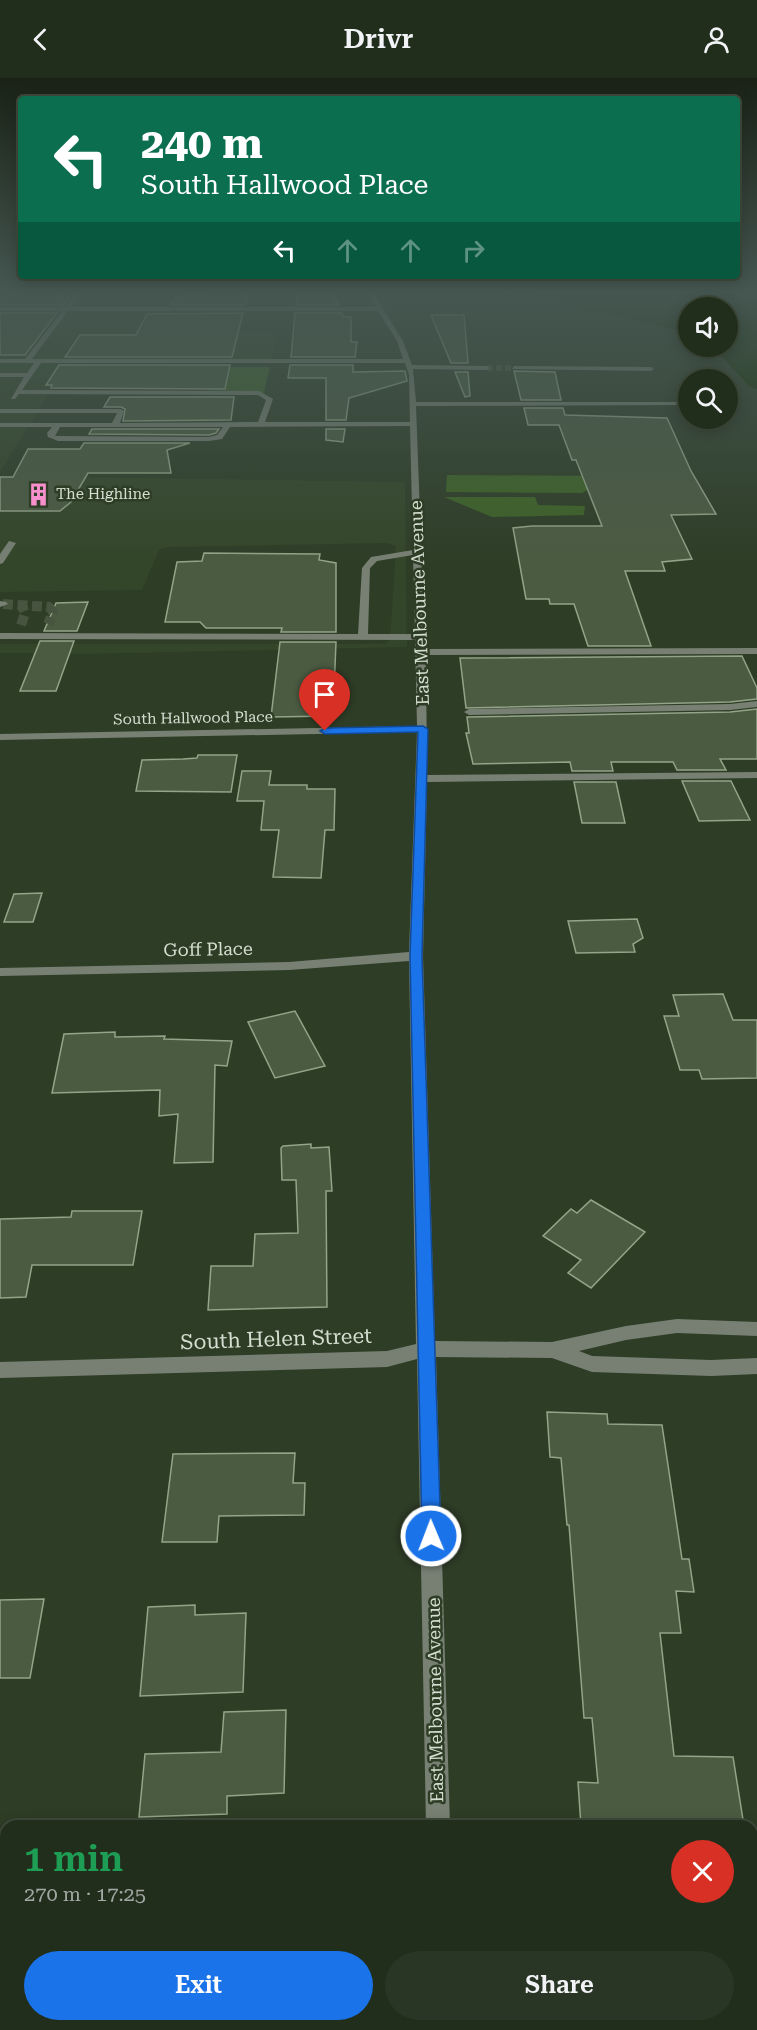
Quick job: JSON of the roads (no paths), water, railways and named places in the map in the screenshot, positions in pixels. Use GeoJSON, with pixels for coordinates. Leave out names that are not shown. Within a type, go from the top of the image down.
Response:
{"type":"FeatureCollection","features":[{"type":"Feature","properties":{"kind":"street"},"geometry":{"type":"LineString","coordinates":[[1,413],[24,382]]}},
{"type":"Feature","properties":{"kind":"street","name":"East Melbourne Avenue"},"geometry":{"type":"LineString","coordinates":[[411,382],[423,729],[416,956],[438,1820]]}},
{"type":"Feature","properties":{"kind":"street"},"geometry":{"type":"LineString","coordinates":[[17,392],[260,393],[270,399],[261,424]]}},
{"type":"Feature","properties":{"kind":"street"},"geometry":{"type":"LineString","coordinates":[[413,404],[678,403]]}},
{"type":"Feature","properties":{"kind":"street"},"geometry":{"type":"LineString","coordinates":[[1,413],[121,411],[115,425]]}},
{"type":"Feature","properties":{"kind":"street"},"geometry":{"type":"LineString","coordinates":[[58,425],[51,434],[52,437],[58,439],[197,439],[219,437],[228,424]]}},
{"type":"Feature","properties":{"kind":"street"},"geometry":{"type":"LineString","coordinates":[[0,425],[414,424]]}},
{"type":"Feature","properties":{"kind":"street"},"geometry":{"type":"LineString","coordinates":[[0,561],[12,543]]}},
{"type":"Feature","properties":{"kind":"street"},"geometry":{"type":"LineString","coordinates":[[363,637],[366,568],[374,559],[418,552]]}},
{"type":"Feature","properties":{"kind":"street"},"geometry":{"type":"LineString","coordinates":[[42,636],[48,624]]}},
{"type":"Feature","properties":{"kind":"street"},"geometry":{"type":"LineString","coordinates":[[15,636],[21,625]]}},
{"type":"Feature","properties":{"kind":"street"},"geometry":{"type":"LineString","coordinates":[[0,636],[363,637],[421,645],[757,651]]}},
{"type":"Feature","properties":{"kind":"street"},"geometry":{"type":"LineString","coordinates":[[469,712],[730,707],[757,704]]}},
{"type":"Feature","properties":{"kind":"street","name":"South Hallwood Place"},"geometry":{"type":"LineString","coordinates":[[0,737],[423,729]]}},
{"type":"Feature","properties":{"kind":"street"},"geometry":{"type":"LineString","coordinates":[[421,778],[757,775]]}},
{"type":"Feature","properties":{"kind":"street","name":"Goff Place"},"geometry":{"type":"LineString","coordinates":[[0,972],[290,966],[416,956]]}},
{"type":"Feature","properties":{"kind":"street","name":"South Helen Street"},"geometry":{"type":"LineString","coordinates":[[0,1370],[387,1359],[426,1348],[552,1350],[626,1333],[677,1326],[757,1329]]}},
{"type":"Feature","properties":{"kind":"street","name":"South Helen Street"},"geometry":{"type":"LineString","coordinates":[[552,1350],[592,1364],[711,1368],[757,1366]]}},
{"type":"Feature","properties":{"kind":"tunnel"},"geometry":{"type":"LineString","coordinates":[[3,604],[49,607],[53,612],[48,624]]}},
{"type":"Feature","properties":{"kind":"tunnel"},"geometry":{"type":"LineString","coordinates":[[21,625],[25,613],[22,606]]}},
{"type":"Feature","properties":{"kind":"place","name":"The Highline"},"geometry":{"type":"Point","coordinates":[38,494]}}]}
